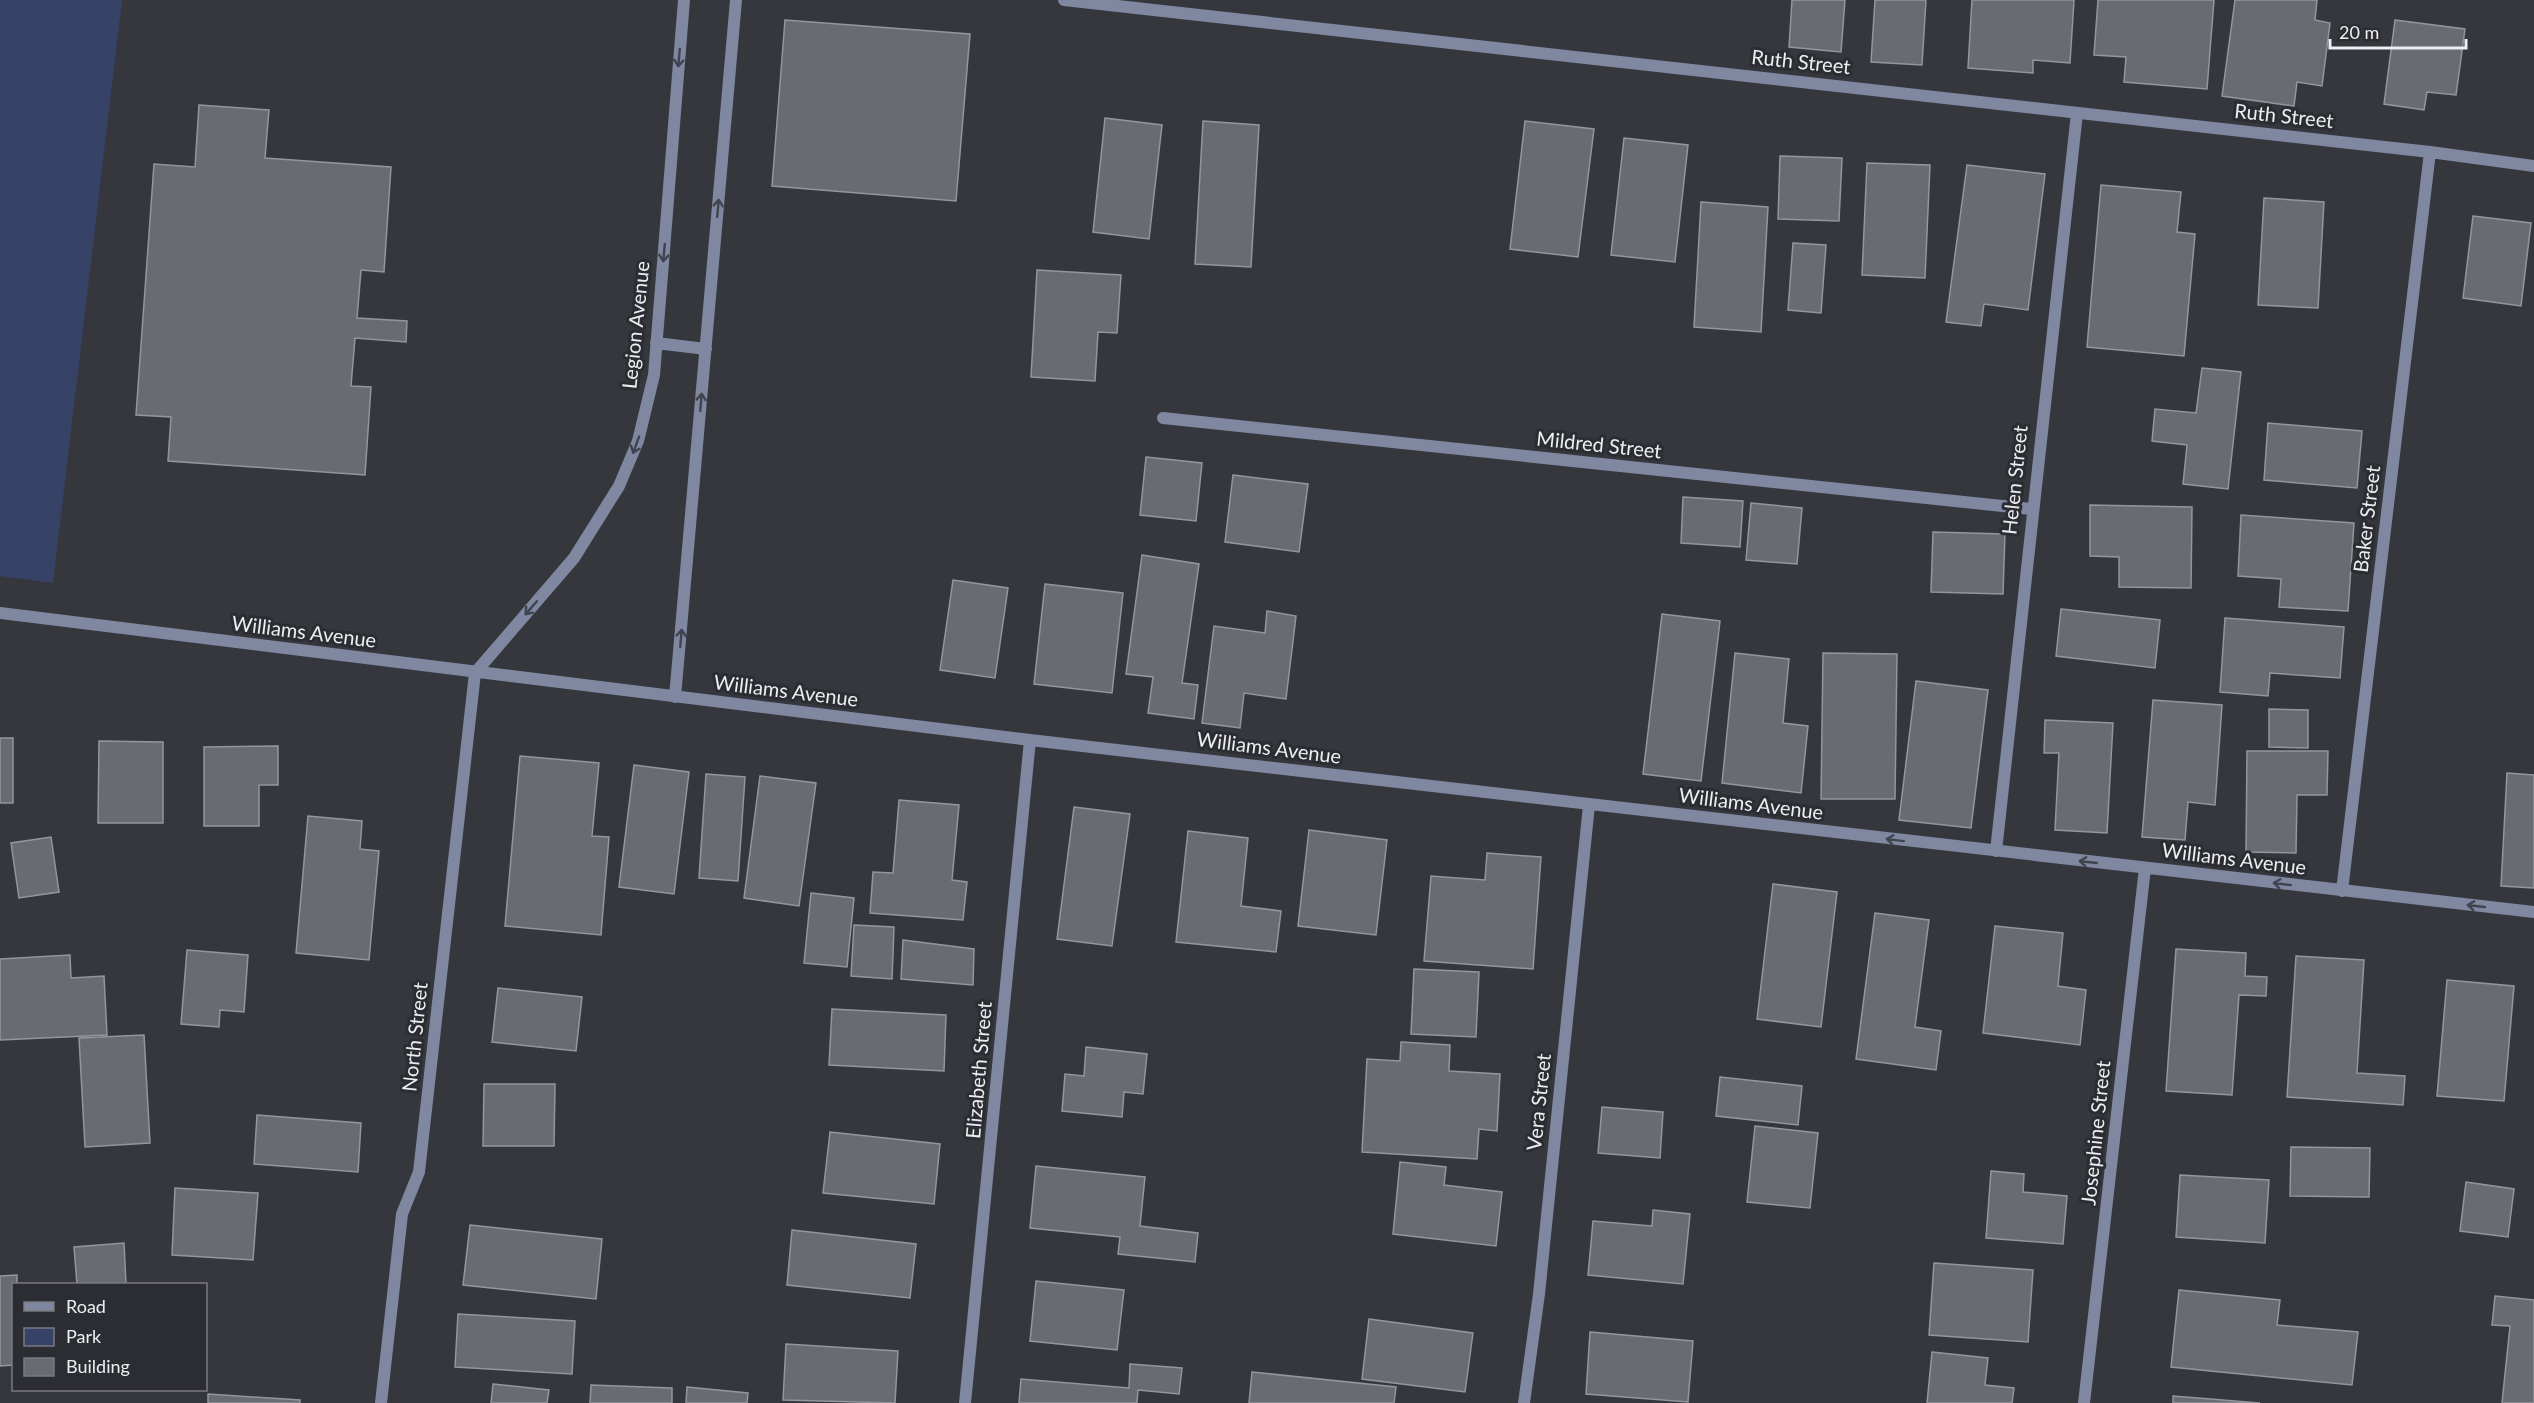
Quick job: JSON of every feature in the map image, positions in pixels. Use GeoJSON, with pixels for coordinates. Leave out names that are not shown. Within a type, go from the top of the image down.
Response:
{"type":"FeatureCollection","features":[{"type":"Feature","properties":{"kind":"street","name":"Legion Avenue"},"geometry":{"type":"LineString","coordinates":[[475,673],[574,558],[619,486],[638,441],[654,375],[684,0]]}},
{"type":"Feature","properties":{"kind":"street"},"geometry":{"type":"LineString","coordinates":[[675,697],[736,0]]}},
{"type":"Feature","properties":{"kind":"street","name":"Ruth Street"},"geometry":{"type":"LineString","coordinates":[[1064,0],[2077,112],[2534,166]]}},
{"type":"Feature","properties":{"kind":"street","name":"Helen Street"},"geometry":{"type":"LineString","coordinates":[[1996,851],[2031,510],[2077,112]]}},
{"type":"Feature","properties":{"kind":"street","name":"Baker Street"},"geometry":{"type":"LineString","coordinates":[[2342,891],[2430,152]]}},
{"type":"Feature","properties":{"kind":"street"},"geometry":{"type":"LineString","coordinates":[[656,343],[706,349]]}},
{"type":"Feature","properties":{"kind":"street","name":"Mildred Street"},"geometry":{"type":"LineString","coordinates":[[1163,418],[2031,510]]}},
{"type":"Feature","properties":{"kind":"street","name":"Williams Avenue"},"geometry":{"type":"LineString","coordinates":[[0,613],[1030,741],[2534,912]]}},
{"type":"Feature","properties":{"kind":"street","name":"North Street"},"geometry":{"type":"LineString","coordinates":[[381,1403],[402,1214],[419,1172],[475,673]]}},
{"type":"Feature","properties":{"kind":"street","name":"Elizabeth Street"},"geometry":{"type":"LineString","coordinates":[[965,1403],[1030,741]]}},
{"type":"Feature","properties":{"kind":"street","name":"Vera Street"},"geometry":{"type":"LineString","coordinates":[[1524,1403],[1539,1294],[1589,805]]}},
{"type":"Feature","properties":{"kind":"street","name":"Josephine Street"},"geometry":{"type":"LineString","coordinates":[[2084,1403],[2145,868]]}},
{"type":"Feature","properties":{"kind":"green space"},"geometry":{"type":"Polygon","coordinates":[[[0,0],[122,0],[53,583],[0,576],[0,0]]]}},
{"type":"Feature","properties":{"kind":"building"},"geometry":{"type":"Polygon","coordinates":[[[1792,0],[1845,0],[1841,52],[1789,47],[1792,0]]]}},
{"type":"Feature","properties":{"kind":"building"},"geometry":{"type":"Polygon","coordinates":[[[1875,0],[1926,0],[1922,65],[1871,62],[1875,0]]]}},
{"type":"Feature","properties":{"kind":"building"},"geometry":{"type":"Polygon","coordinates":[[[1972,0],[2074,0],[2070,63],[2033,60],[2033,73],[1968,68],[1972,0]]]}},
{"type":"Feature","properties":{"kind":"building"},"geometry":{"type":"Polygon","coordinates":[[[2098,0],[2214,0],[2207,89],[2124,82],[2126,57],[2094,55],[2098,0]]]}},
{"type":"Feature","properties":{"kind":"building"},"geometry":{"type":"Polygon","coordinates":[[[2235,0],[2317,0],[2315,20],[2330,23],[2322,86],[2297,82],[2294,106],[2222,96],[2235,0]]]}},
{"type":"Feature","properties":{"kind":"building"},"geometry":{"type":"Polygon","coordinates":[[[785,20],[970,34],[956,201],[772,186],[785,20]]]}},
{"type":"Feature","properties":{"kind":"building"},"geometry":{"type":"Polygon","coordinates":[[[2395,20],[2465,29],[2456,95],[2427,92],[2424,110],[2384,104],[2395,20]]]}},
{"type":"Feature","properties":{"kind":"building"},"geometry":{"type":"Polygon","coordinates":[[[199,105],[269,110],[265,158],[391,167],[384,272],[361,270],[357,318],[407,321],[406,342],[355,338],[351,386],[371,387],[365,475],[168,461],[171,417],[136,415],[154,164],[195,167],[199,105]]]}},
{"type":"Feature","properties":{"kind":"building"},"geometry":{"type":"Polygon","coordinates":[[[1105,118],[1162,125],[1149,239],[1093,232],[1105,118]]]}},
{"type":"Feature","properties":{"kind":"building"},"geometry":{"type":"Polygon","coordinates":[[[1203,121],[1259,125],[1251,267],[1195,264],[1203,121]]]}},
{"type":"Feature","properties":{"kind":"building"},"geometry":{"type":"Polygon","coordinates":[[[1525,121],[1594,129],[1578,257],[1510,249],[1525,121]]]}},
{"type":"Feature","properties":{"kind":"building"},"geometry":{"type":"Polygon","coordinates":[[[1624,138],[1688,145],[1675,262],[1611,255],[1624,138]]]}},
{"type":"Feature","properties":{"kind":"building"},"geometry":{"type":"Polygon","coordinates":[[[1780,156],[1842,158],[1839,221],[1778,219],[1780,156]]]}},
{"type":"Feature","properties":{"kind":"building"},"geometry":{"type":"Polygon","coordinates":[[[1867,163],[1930,165],[1925,278],[1862,275],[1867,163]]]}},
{"type":"Feature","properties":{"kind":"building"},"geometry":{"type":"Polygon","coordinates":[[[1967,165],[2045,174],[2028,310],[1984,304],[1981,326],[1946,322],[1967,165]]]}},
{"type":"Feature","properties":{"kind":"building"},"geometry":{"type":"Polygon","coordinates":[[[2101,185],[2181,192],[2177,232],[2195,234],[2184,356],[2087,347],[2101,185]]]}},
{"type":"Feature","properties":{"kind":"building"},"geometry":{"type":"Polygon","coordinates":[[[2264,198],[2324,202],[2318,308],[2258,305],[2264,198]]]}},
{"type":"Feature","properties":{"kind":"building"},"geometry":{"type":"Polygon","coordinates":[[[1701,202],[1768,207],[1761,332],[1694,327],[1701,202]]]}},
{"type":"Feature","properties":{"kind":"building"},"geometry":{"type":"Polygon","coordinates":[[[2473,216],[2531,223],[2521,306],[2463,298],[2473,216]]]}},
{"type":"Feature","properties":{"kind":"building"},"geometry":{"type":"Polygon","coordinates":[[[1793,243],[1826,245],[1821,313],[1788,310],[1793,243]]]}},
{"type":"Feature","properties":{"kind":"building"},"geometry":{"type":"Polygon","coordinates":[[[1037,270],[1121,275],[1117,333],[1098,332],[1095,381],[1031,377],[1037,270]]]}},
{"type":"Feature","properties":{"kind":"building"},"geometry":{"type":"Polygon","coordinates":[[[2202,368],[2241,372],[2228,489],[2183,484],[2187,445],[2152,441],[2155,409],[2196,413],[2202,368]]]}},
{"type":"Feature","properties":{"kind":"building"},"geometry":{"type":"Polygon","coordinates":[[[2268,423],[2362,431],[2357,488],[2264,480],[2268,423]]]}},
{"type":"Feature","properties":{"kind":"building"},"geometry":{"type":"Polygon","coordinates":[[[1146,457],[1202,463],[1196,521],[1140,515],[1146,457]]]}},
{"type":"Feature","properties":{"kind":"building"},"geometry":{"type":"Polygon","coordinates":[[[1233,475],[1308,484],[1299,552],[1225,542],[1233,475]]]}},
{"type":"Feature","properties":{"kind":"building"},"geometry":{"type":"Polygon","coordinates":[[[1683,497],[1743,501],[1740,547],[1681,543],[1683,497]]]}},
{"type":"Feature","properties":{"kind":"building"},"geometry":{"type":"Polygon","coordinates":[[[1751,503],[1802,508],[1797,564],[1746,560],[1751,503]]]}},
{"type":"Feature","properties":{"kind":"building"},"geometry":{"type":"Polygon","coordinates":[[[2090,505],[2192,507],[2191,588],[2119,587],[2119,557],[2090,556],[2090,505]]]}},
{"type":"Feature","properties":{"kind":"building"},"geometry":{"type":"Polygon","coordinates":[[[2241,515],[2354,523],[2348,611],[2279,607],[2281,579],[2238,576],[2241,515]]]}},
{"type":"Feature","properties":{"kind":"building"},"geometry":{"type":"Polygon","coordinates":[[[1933,532],[2005,534],[2003,594],[1931,592],[1933,532]]]}},
{"type":"Feature","properties":{"kind":"building"},"geometry":{"type":"Polygon","coordinates":[[[1142,555],[1199,564],[1182,683],[1198,685],[1194,719],[1148,713],[1153,677],[1126,674],[1142,555]]]}},
{"type":"Feature","properties":{"kind":"building"},"geometry":{"type":"Polygon","coordinates":[[[953,580],[1008,588],[995,678],[940,670],[953,580]]]}},
{"type":"Feature","properties":{"kind":"building"},"geometry":{"type":"Polygon","coordinates":[[[1045,584],[1123,593],[1112,693],[1034,684],[1045,584]]]}},
{"type":"Feature","properties":{"kind":"building"},"geometry":{"type":"Polygon","coordinates":[[[2061,609],[2160,620],[2155,668],[2056,656],[2061,609]]]}},
{"type":"Feature","properties":{"kind":"building"},"geometry":{"type":"Polygon","coordinates":[[[1267,611],[1296,616],[1286,699],[1244,693],[1240,728],[1202,723],[1214,626],[1265,633],[1267,611]]]}},
{"type":"Feature","properties":{"kind":"building"},"geometry":{"type":"Polygon","coordinates":[[[1662,614],[1720,621],[1701,781],[1643,774],[1662,614]]]}},
{"type":"Feature","properties":{"kind":"building"},"geometry":{"type":"Polygon","coordinates":[[[2225,618],[2344,627],[2340,678],[2270,673],[2268,696],[2220,692],[2225,618]]]}},
{"type":"Feature","properties":{"kind":"building"},"geometry":{"type":"Polygon","coordinates":[[[1735,653],[1789,659],[1783,723],[1808,726],[1801,793],[1722,783],[1735,653]]]}},
{"type":"Feature","properties":{"kind":"building"},"geometry":{"type":"Polygon","coordinates":[[[1823,653],[1897,654],[1895,799],[1821,799],[1823,653]]]}},
{"type":"Feature","properties":{"kind":"building"},"geometry":{"type":"Polygon","coordinates":[[[1916,681],[1988,690],[1971,828],[1899,820],[1916,681]]]}},
{"type":"Feature","properties":{"kind":"building"},"geometry":{"type":"Polygon","coordinates":[[[2153,700],[2222,705],[2215,805],[2188,802],[2185,840],[2142,837],[2153,700]]]}},
{"type":"Feature","properties":{"kind":"building"},"geometry":{"type":"Polygon","coordinates":[[[2269,709],[2308,710],[2308,748],[2269,747],[2269,709]]]}},
{"type":"Feature","properties":{"kind":"building"},"geometry":{"type":"Polygon","coordinates":[[[2045,720],[2113,723],[2107,833],[2055,830],[2059,753],[2044,753],[2045,720]]]}},
{"type":"Feature","properties":{"kind":"building"},"geometry":{"type":"Polygon","coordinates":[[[0,738],[13,738],[13,803],[0,803],[0,738]]]}},
{"type":"Feature","properties":{"kind":"building"},"geometry":{"type":"Polygon","coordinates":[[[99,741],[163,742],[163,823],[98,823],[99,741]]]}},
{"type":"Feature","properties":{"kind":"building"},"geometry":{"type":"Polygon","coordinates":[[[278,746],[278,785],[259,785],[259,826],[204,826],[204,747],[278,746]]]}},
{"type":"Feature","properties":{"kind":"building"},"geometry":{"type":"Polygon","coordinates":[[[2247,751],[2328,751],[2327,795],[2297,795],[2296,853],[2246,852],[2247,751]]]}},
{"type":"Feature","properties":{"kind":"building"},"geometry":{"type":"Polygon","coordinates":[[[520,756],[599,763],[592,836],[609,837],[601,935],[505,926],[520,756]]]}},
{"type":"Feature","properties":{"kind":"building"},"geometry":{"type":"Polygon","coordinates":[[[634,765],[689,772],[674,894],[619,887],[634,765]]]}},
{"type":"Feature","properties":{"kind":"building"},"geometry":{"type":"Polygon","coordinates":[[[2507,773],[2534,775],[2534,888],[2501,886],[2507,773]]]}},
{"type":"Feature","properties":{"kind":"building"},"geometry":{"type":"Polygon","coordinates":[[[706,774],[745,777],[738,881],[699,878],[706,774]]]}},
{"type":"Feature","properties":{"kind":"building"},"geometry":{"type":"Polygon","coordinates":[[[760,776],[816,783],[799,906],[744,898],[760,776]]]}},
{"type":"Feature","properties":{"kind":"building"},"geometry":{"type":"Polygon","coordinates":[[[899,800],[959,805],[952,880],[967,882],[963,920],[870,913],[873,872],[893,873],[899,800]]]}},
{"type":"Feature","properties":{"kind":"building"},"geometry":{"type":"Polygon","coordinates":[[[1074,807],[1130,814],[1112,946],[1057,939],[1074,807]]]}},
{"type":"Feature","properties":{"kind":"building"},"geometry":{"type":"Polygon","coordinates":[[[308,816],[362,821],[360,849],[379,851],[369,960],[296,953],[308,816]]]}},
{"type":"Feature","properties":{"kind":"building"},"geometry":{"type":"Polygon","coordinates":[[[1309,830],[1387,840],[1376,935],[1298,926],[1309,830]]]}},
{"type":"Feature","properties":{"kind":"building"},"geometry":{"type":"Polygon","coordinates":[[[1188,831],[1248,838],[1241,906],[1281,911],[1276,952],[1176,942],[1188,831]]]}},
{"type":"Feature","properties":{"kind":"building"},"geometry":{"type":"Polygon","coordinates":[[[51,837],[59,892],[19,898],[11,843],[51,837]]]}},
{"type":"Feature","properties":{"kind":"building"},"geometry":{"type":"Polygon","coordinates":[[[1487,853],[1541,857],[1533,969],[1424,961],[1431,876],[1485,880],[1487,853]]]}},
{"type":"Feature","properties":{"kind":"building"},"geometry":{"type":"Polygon","coordinates":[[[1773,884],[1837,892],[1821,1027],[1757,1019],[1773,884]]]}},
{"type":"Feature","properties":{"kind":"building"},"geometry":{"type":"Polygon","coordinates":[[[811,893],[854,898],[847,967],[804,963],[811,893]]]}},
{"type":"Feature","properties":{"kind":"building"},"geometry":{"type":"Polygon","coordinates":[[[1875,913],[1929,920],[1915,1027],[1941,1031],[1936,1070],[1856,1059],[1875,913]]]}},
{"type":"Feature","properties":{"kind":"building"},"geometry":{"type":"Polygon","coordinates":[[[854,925],[894,927],[892,979],[851,976],[854,925]]]}},
{"type":"Feature","properties":{"kind":"building"},"geometry":{"type":"Polygon","coordinates":[[[1995,926],[2063,933],[2058,986],[2086,990],[2080,1045],[1983,1033],[1995,926]]]}},
{"type":"Feature","properties":{"kind":"building"},"geometry":{"type":"Polygon","coordinates":[[[903,940],[974,949],[973,985],[901,979],[903,940]]]}},
{"type":"Feature","properties":{"kind":"building"},"geometry":{"type":"Polygon","coordinates":[[[2176,949],[2246,953],[2245,976],[2267,977],[2266,996],[2239,995],[2232,1095],[2166,1091],[2176,949]]]}},
{"type":"Feature","properties":{"kind":"building"},"geometry":{"type":"Polygon","coordinates":[[[187,950],[248,955],[244,1012],[220,1010],[219,1027],[181,1024],[187,950]]]}},
{"type":"Feature","properties":{"kind":"building"},"geometry":{"type":"Polygon","coordinates":[[[70,955],[71,978],[104,976],[107,1035],[0,1040],[0,959],[70,955]]]}},
{"type":"Feature","properties":{"kind":"building"},"geometry":{"type":"Polygon","coordinates":[[[2296,956],[2364,960],[2357,1073],[2405,1076],[2403,1105],[2287,1097],[2296,956]]]}},
{"type":"Feature","properties":{"kind":"building"},"geometry":{"type":"Polygon","coordinates":[[[1414,969],[1479,972],[1476,1037],[1411,1034],[1414,969]]]}},
{"type":"Feature","properties":{"kind":"building"},"geometry":{"type":"Polygon","coordinates":[[[2447,980],[2514,986],[2504,1101],[2437,1096],[2447,980]]]}},
{"type":"Feature","properties":{"kind":"building"},"geometry":{"type":"Polygon","coordinates":[[[498,988],[582,997],[576,1051],[492,1042],[498,988]]]}},
{"type":"Feature","properties":{"kind":"building"},"geometry":{"type":"Polygon","coordinates":[[[832,1009],[946,1015],[944,1071],[829,1065],[832,1009]]]}},
{"type":"Feature","properties":{"kind":"building"},"geometry":{"type":"Polygon","coordinates":[[[144,1035],[150,1143],[85,1147],[79,1038],[144,1035]]]}},
{"type":"Feature","properties":{"kind":"building"},"geometry":{"type":"Polygon","coordinates":[[[1401,1042],[1450,1045],[1449,1071],[1500,1074],[1497,1131],[1479,1129],[1477,1159],[1362,1152],[1367,1059],[1400,1061],[1401,1042]]]}},
{"type":"Feature","properties":{"kind":"building"},"geometry":{"type":"Polygon","coordinates":[[[1086,1047],[1147,1054],[1143,1094],[1124,1092],[1122,1117],[1062,1111],[1065,1074],[1084,1076],[1086,1047]]]}},
{"type":"Feature","properties":{"kind":"building"},"geometry":{"type":"Polygon","coordinates":[[[1720,1077],[1802,1086],[1798,1125],[1716,1116],[1720,1077]]]}},
{"type":"Feature","properties":{"kind":"building"},"geometry":{"type":"Polygon","coordinates":[[[484,1084],[555,1084],[554,1146],[483,1146],[484,1084]]]}},
{"type":"Feature","properties":{"kind":"building"},"geometry":{"type":"Polygon","coordinates":[[[1602,1107],[1663,1112],[1660,1158],[1598,1153],[1602,1107]]]}},
{"type":"Feature","properties":{"kind":"building"},"geometry":{"type":"Polygon","coordinates":[[[257,1115],[361,1123],[358,1172],[254,1164],[257,1115]]]}},
{"type":"Feature","properties":{"kind":"building"},"geometry":{"type":"Polygon","coordinates":[[[1755,1126],[1818,1133],[1810,1208],[1747,1202],[1755,1126]]]}},
{"type":"Feature","properties":{"kind":"building"},"geometry":{"type":"Polygon","coordinates":[[[830,1132],[940,1144],[934,1204],[823,1193],[830,1132]]]}},
{"type":"Feature","properties":{"kind":"building"},"geometry":{"type":"Polygon","coordinates":[[[2291,1147],[2370,1148],[2369,1197],[2290,1196],[2291,1147]]]}},
{"type":"Feature","properties":{"kind":"building"},"geometry":{"type":"Polygon","coordinates":[[[1400,1162],[1446,1167],[1444,1185],[1502,1192],[1496,1246],[1393,1234],[1400,1162]]]}},
{"type":"Feature","properties":{"kind":"building"},"geometry":{"type":"Polygon","coordinates":[[[1036,1166],[1145,1177],[1140,1226],[1198,1233],[1195,1262],[1118,1254],[1120,1237],[1030,1228],[1036,1166]]]}},
{"type":"Feature","properties":{"kind":"building"},"geometry":{"type":"Polygon","coordinates":[[[1991,1171],[2024,1174],[2023,1192],[2067,1196],[2063,1244],[1986,1238],[1991,1171]]]}},
{"type":"Feature","properties":{"kind":"building"},"geometry":{"type":"Polygon","coordinates":[[[2180,1175],[2269,1180],[2265,1243],[2176,1237],[2180,1175]]]}},
{"type":"Feature","properties":{"kind":"building"},"geometry":{"type":"Polygon","coordinates":[[[2466,1182],[2514,1189],[2508,1237],[2460,1231],[2466,1182]]]}},
{"type":"Feature","properties":{"kind":"building"},"geometry":{"type":"Polygon","coordinates":[[[175,1188],[258,1193],[253,1260],[172,1255],[175,1188]]]}},
{"type":"Feature","properties":{"kind":"building"},"geometry":{"type":"Polygon","coordinates":[[[1653,1210],[1690,1214],[1683,1284],[1588,1275],[1593,1221],[1652,1226],[1653,1210]]]}},
{"type":"Feature","properties":{"kind":"building"},"geometry":{"type":"Polygon","coordinates":[[[470,1225],[602,1239],[596,1299],[463,1285],[470,1225]]]}},
{"type":"Feature","properties":{"kind":"building"},"geometry":{"type":"Polygon","coordinates":[[[792,1230],[916,1244],[910,1298],[787,1285],[792,1230]]]}},
{"type":"Feature","properties":{"kind":"building"},"geometry":{"type":"Polygon","coordinates":[[[124,1243],[126,1283],[77,1283],[74,1247],[124,1243]]]}},
{"type":"Feature","properties":{"kind":"building"},"geometry":{"type":"Polygon","coordinates":[[[1934,1263],[2033,1270],[2028,1342],[1929,1335],[1934,1263]]]}},
{"type":"Feature","properties":{"kind":"building"},"geometry":{"type":"Polygon","coordinates":[[[17,1275],[17,1283],[12,1283],[12,1365],[0,1366],[0,1276],[17,1275]]]}},
{"type":"Feature","properties":{"kind":"building"},"geometry":{"type":"Polygon","coordinates":[[[1036,1281],[1124,1290],[1117,1350],[1030,1341],[1036,1281]]]}},
{"type":"Feature","properties":{"kind":"building"},"geometry":{"type":"Polygon","coordinates":[[[2179,1290],[2280,1300],[2277,1325],[2358,1332],[2352,1385],[2171,1367],[2179,1290]]]}},
{"type":"Feature","properties":{"kind":"building"},"geometry":{"type":"Polygon","coordinates":[[[2495,1296],[2534,1300],[2534,1403],[2502,1403],[2510,1326],[2492,1325],[2495,1296]]]}},
{"type":"Feature","properties":{"kind":"building"},"geometry":{"type":"Polygon","coordinates":[[[458,1314],[575,1321],[572,1374],[455,1367],[458,1314]]]}},
{"type":"Feature","properties":{"kind":"building"},"geometry":{"type":"Polygon","coordinates":[[[1369,1319],[1473,1333],[1465,1392],[1362,1379],[1369,1319]]]}},
{"type":"Feature","properties":{"kind":"building"},"geometry":{"type":"Polygon","coordinates":[[[1590,1332],[1693,1341],[1688,1402],[1586,1394],[1590,1332]]]}},
{"type":"Feature","properties":{"kind":"building"},"geometry":{"type":"Polygon","coordinates":[[[786,1344],[898,1351],[895,1403],[783,1400],[786,1344]]]}},
{"type":"Feature","properties":{"kind":"building"},"geometry":{"type":"Polygon","coordinates":[[[1932,1352],[1988,1358],[1985,1385],[2014,1388],[2012,1403],[1927,1403],[1932,1352]]]}},
{"type":"Feature","properties":{"kind":"building"},"geometry":{"type":"Polygon","coordinates":[[[1130,1364],[1182,1368],[1179,1394],[1138,1390],[1137,1403],[1019,1403],[1021,1379],[1129,1388],[1130,1364]]]}},
{"type":"Feature","properties":{"kind":"building"},"geometry":{"type":"Polygon","coordinates":[[[1252,1372],[1396,1387],[1394,1403],[1249,1403],[1252,1372]]]}},
{"type":"Feature","properties":{"kind":"building"},"geometry":{"type":"Polygon","coordinates":[[[493,1384],[549,1390],[547,1403],[491,1403],[493,1384]]]}},
{"type":"Feature","properties":{"kind":"building"},"geometry":{"type":"Polygon","coordinates":[[[591,1385],[672,1388],[672,1403],[590,1403],[591,1385]]]}},
{"type":"Feature","properties":{"kind":"building"},"geometry":{"type":"Polygon","coordinates":[[[687,1387],[748,1393],[747,1403],[686,1403],[687,1387]]]}},
{"type":"Feature","properties":{"kind":"building"},"geometry":{"type":"Polygon","coordinates":[[[208,1394],[300,1400],[300,1403],[208,1403],[208,1394]]]}},
{"type":"Feature","properties":{"kind":"building"},"geometry":{"type":"Polygon","coordinates":[[[2173,1396],[2260,1403],[2173,1403],[2173,1396]]]}}]}
